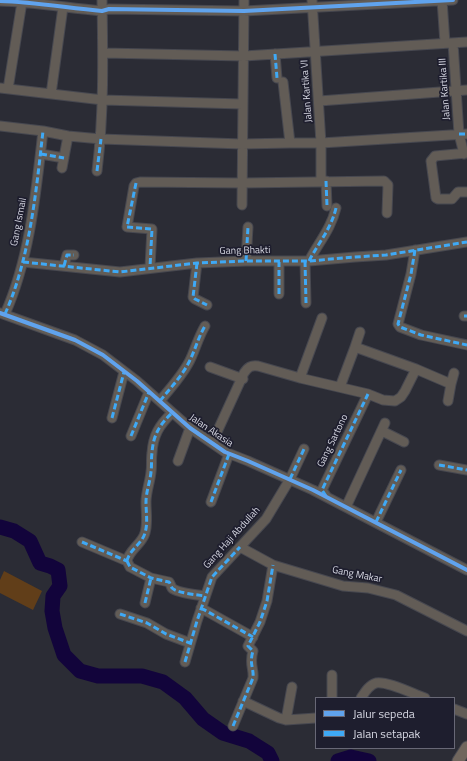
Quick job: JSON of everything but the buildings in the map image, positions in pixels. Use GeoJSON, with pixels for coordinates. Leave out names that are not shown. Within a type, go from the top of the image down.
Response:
{"type":"FeatureCollection","features":[{"type":"Feature","properties":{"kind":"main road"},"geometry":{"type":"LineString","coordinates":[[458,761],[467,747]]}},
{"type":"Feature","properties":{"kind":"street"},"geometry":{"type":"LineString","coordinates":[[97,171],[101,139],[103,100],[104,53],[102,0]]}},
{"type":"Feature","properties":{"kind":"street"},"geometry":{"type":"LineString","coordinates":[[242,205],[244,0]]}},
{"type":"Feature","properties":{"kind":"street","name":"Jalan Kartika III"},"geometry":{"type":"LineString","coordinates":[[442,0],[465,154]]}},
{"type":"Feature","properties":{"kind":"street"},"geometry":{"type":"LineString","coordinates":[[0,1],[102,11],[109,9],[244,12],[312,4],[453,0]]}},
{"type":"Feature","properties":{"kind":"street"},"geometry":{"type":"LineString","coordinates":[[22,2],[4,89],[103,100],[242,104]]}},
{"type":"Feature","properties":{"kind":"street","name":"Jalan Kartika VI"},"geometry":{"type":"LineString","coordinates":[[307,261],[330,226],[331,207],[324,181],[312,4]]}},
{"type":"Feature","properties":{"kind":"street"},"geometry":{"type":"LineString","coordinates":[[51,94],[63,7]]}},
{"type":"Feature","properties":{"kind":"street"},"geometry":{"type":"LineString","coordinates":[[104,53],[244,56],[467,42]]}},
{"type":"Feature","properties":{"kind":"street"},"geometry":{"type":"LineString","coordinates":[[275,54],[290,143]]}},
{"type":"Feature","properties":{"kind":"street"},"geometry":{"type":"LineString","coordinates":[[319,101],[467,90]]}},
{"type":"Feature","properties":{"kind":"street"},"geometry":{"type":"LineString","coordinates":[[0,126],[43,131],[68,136],[101,139],[242,144],[321,143],[463,134]]}},
{"type":"Feature","properties":{"kind":"street","name":"Gang Ismail"},"geometry":{"type":"LineString","coordinates":[[2,314],[15,293],[22,262],[34,208],[43,131]]}},
{"type":"Feature","properties":{"kind":"street"},"geometry":{"type":"LineString","coordinates":[[62,168],[68,136]]}},
{"type":"Feature","properties":{"kind":"street"},"geometry":{"type":"LineString","coordinates":[[41,154],[64,158]]}},
{"type":"Feature","properties":{"kind":"street"},"geometry":{"type":"LineString","coordinates":[[465,154],[434,156],[431,161],[436,198],[438,200],[452,199],[458,192],[467,192]]}},
{"type":"Feature","properties":{"kind":"street"},"geometry":{"type":"LineString","coordinates":[[150,267],[152,229],[127,227],[136,183],[140,182],[242,183],[384,181],[388,185],[387,213]]}},
{"type":"Feature","properties":{"kind":"street"},"geometry":{"type":"LineString","coordinates":[[246,261],[248,227]]}},
{"type":"Feature","properties":{"kind":"street","name":"Gang Bhakti"},"geometry":{"type":"LineString","coordinates":[[22,262],[120,272],[137,271],[150,267],[246,261],[307,261],[386,254],[467,242]]}},
{"type":"Feature","properties":{"kind":"street"},"geometry":{"type":"LineString","coordinates":[[415,250],[411,274],[398,324],[400,327],[421,335],[467,345]]}},
{"type":"Feature","properties":{"kind":"street"},"geometry":{"type":"LineString","coordinates":[[64,266],[67,255],[74,256]]}},
{"type":"Feature","properties":{"kind":"street"},"geometry":{"type":"LineString","coordinates":[[306,303],[307,261]]}},
{"type":"Feature","properties":{"kind":"street"},"geometry":{"type":"LineString","coordinates":[[278,294],[279,262]]}},
{"type":"Feature","properties":{"kind":"street"},"geometry":{"type":"LineString","coordinates":[[197,264],[193,297],[207,305]]}},
{"type":"Feature","properties":{"kind":"street","name":"Jalan Akasia"},"geometry":{"type":"LineString","coordinates":[[2,314],[83,343],[103,355],[160,401],[190,428],[225,452],[290,479],[327,497],[467,570]]}},
{"type":"Feature","properties":{"kind":"street"},"geometry":{"type":"LineString","coordinates":[[300,378],[322,318]]}},
{"type":"Feature","properties":{"kind":"street"},"geometry":{"type":"LineString","coordinates":[[160,401],[182,374],[191,358],[205,326]]}},
{"type":"Feature","properties":{"kind":"street"},"geometry":{"type":"LineString","coordinates":[[340,387],[360,332]]}},
{"type":"Feature","properties":{"kind":"street"},"geometry":{"type":"LineString","coordinates":[[355,347],[416,369],[451,384]]}},
{"type":"Feature","properties":{"kind":"street"},"geometry":{"type":"LineString","coordinates":[[212,443],[247,368],[251,365],[368,394],[383,400],[395,401],[406,391],[416,369]]}},
{"type":"Feature","properties":{"kind":"street"},"geometry":{"type":"LineString","coordinates":[[210,367],[243,379]]}},
{"type":"Feature","properties":{"kind":"street"},"geometry":{"type":"LineString","coordinates":[[112,418],[124,372]]}},
{"type":"Feature","properties":{"kind":"street"},"geometry":{"type":"LineString","coordinates":[[448,401],[454,373]]}},
{"type":"Feature","properties":{"kind":"street"},"geometry":{"type":"LineString","coordinates":[[131,436],[149,392]]}},
{"type":"Feature","properties":{"kind":"street","name":"Gang Sartono"},"geometry":{"type":"LineString","coordinates":[[327,497],[322,490],[368,394]]}},
{"type":"Feature","properties":{"kind":"street"},"geometry":{"type":"LineString","coordinates":[[127,561],[142,541],[146,532],[148,516],[146,495],[152,470],[152,453],[155,436],[160,425],[172,413]]}},
{"type":"Feature","properties":{"kind":"street"},"geometry":{"type":"LineString","coordinates":[[346,507],[384,427],[404,442]]}},
{"type":"Feature","properties":{"kind":"street"},"geometry":{"type":"LineString","coordinates":[[178,461],[190,428]]}},
{"type":"Feature","properties":{"kind":"street"},"geometry":{"type":"LineString","coordinates":[[290,479],[304,449]]}},
{"type":"Feature","properties":{"kind":"street"},"geometry":{"type":"LineString","coordinates":[[211,502],[229,454]]}},
{"type":"Feature","properties":{"kind":"street"},"geometry":{"type":"LineString","coordinates":[[439,465],[467,470]]}},
{"type":"Feature","properties":{"kind":"street"},"geometry":{"type":"LineString","coordinates":[[376,522],[401,470]]}},
{"type":"Feature","properties":{"kind":"street","name":"Gang Haji Abdullah"},"geometry":{"type":"LineString","coordinates":[[185,662],[212,577],[266,519],[290,479]]}},
{"type":"Feature","properties":{"kind":"street"},"geometry":{"type":"LineString","coordinates":[[82,542],[127,561],[130,567],[151,578],[168,581],[174,589],[205,596]]}},
{"type":"Feature","properties":{"kind":"street","name":"Gang Makar"},"geometry":{"type":"LineString","coordinates":[[240,547],[273,565],[343,586],[368,588],[396,595],[467,631]]}},
{"type":"Feature","properties":{"kind":"street"},"geometry":{"type":"LineString","coordinates":[[233,726],[254,674],[250,659],[253,651],[248,648],[248,646],[260,622],[267,601],[273,565]]}},
{"type":"Feature","properties":{"kind":"street"},"geometry":{"type":"LineString","coordinates":[[145,603],[151,578]]}},
{"type":"Feature","properties":{"kind":"street"},"geometry":{"type":"LineString","coordinates":[[201,608],[253,637]]}},
{"type":"Feature","properties":{"kind":"street"},"geometry":{"type":"LineString","coordinates":[[120,614],[147,623],[166,634],[190,644]]}},
{"type":"Feature","properties":{"kind":"street"},"geometry":{"type":"LineString","coordinates":[[332,675],[332,697]]}},
{"type":"Feature","properties":{"kind":"street"},"geometry":{"type":"LineString","coordinates":[[362,697],[369,687],[376,683],[383,683],[422,697]]}},
{"type":"Feature","properties":{"kind":"street"},"geometry":{"type":"LineString","coordinates":[[286,720],[292,687]]}},
{"type":"Feature","properties":{"kind":"street"},"geometry":{"type":"LineString","coordinates":[[243,701],[286,720],[315,718]]}},
{"type":"Feature","properties":{"kind":"street"},"geometry":{"type":"LineString","coordinates":[[455,709],[467,714]]}},
{"type":"Feature","properties":{"kind":"shaded area"},"geometry":{"type":"Polygon","coordinates":[[[4,571],[42,591],[33,610],[0,593],[0,580],[4,571]]]}},
{"type":"Feature","properties":{"kind":"waterway"},"geometry":{"type":"LineString","coordinates":[[0,527],[14,531],[30,541],[40,563],[58,570],[60,586],[53,596],[52,611],[55,628],[64,655],[80,671],[98,676],[142,676],[163,682],[185,698],[203,719],[223,733],[249,741],[268,753],[272,761]]}},
{"type":"Feature","properties":{"kind":"waterway"},"geometry":{"type":"LineString","coordinates":[[338,761],[351,757],[369,761]]}},
{"type":"Feature","properties":{"kind":"marked path"},"geometry":{"type":"LineString","coordinates":[[275,54],[277,78]]}},
{"type":"Feature","properties":{"kind":"marked path"},"geometry":{"type":"LineString","coordinates":[[5,314],[14,293],[31,224],[43,131]]}},
{"type":"Feature","properties":{"kind":"marked path"},"geometry":{"type":"LineString","coordinates":[[459,134],[467,134]]}},
{"type":"Feature","properties":{"kind":"marked path"},"geometry":{"type":"LineString","coordinates":[[97,171],[101,139]]}},
{"type":"Feature","properties":{"kind":"marked path"},"geometry":{"type":"LineString","coordinates":[[41,154],[64,158]]}},
{"type":"Feature","properties":{"kind":"marked path"},"geometry":{"type":"LineString","coordinates":[[326,181],[327,206]]}},
{"type":"Feature","properties":{"kind":"marked path"},"geometry":{"type":"LineString","coordinates":[[136,183],[127,227],[152,229],[150,267]]}},
{"type":"Feature","properties":{"kind":"marked path"},"geometry":{"type":"LineString","coordinates":[[309,261],[328,229],[336,208]]}},
{"type":"Feature","properties":{"kind":"marked path"},"geometry":{"type":"LineString","coordinates":[[246,261],[248,227]]}},
{"type":"Feature","properties":{"kind":"marked path"},"geometry":{"type":"LineString","coordinates":[[23,262],[120,272],[197,263],[309,261],[386,255],[467,242]]}},
{"type":"Feature","properties":{"kind":"marked path"},"geometry":{"type":"LineString","coordinates":[[415,250],[411,274],[398,324],[400,327],[421,335],[467,345]]}},
{"type":"Feature","properties":{"kind":"marked path"},"geometry":{"type":"LineString","coordinates":[[64,266],[67,255],[74,255]]}},
{"type":"Feature","properties":{"kind":"marked path"},"geometry":{"type":"LineString","coordinates":[[305,261],[306,303]]}},
{"type":"Feature","properties":{"kind":"marked path"},"geometry":{"type":"LineString","coordinates":[[279,262],[279,294]]}},
{"type":"Feature","properties":{"kind":"marked path"},"geometry":{"type":"LineString","coordinates":[[197,263],[193,297],[207,305]]}},
{"type":"Feature","properties":{"kind":"marked path"},"geometry":{"type":"LineString","coordinates":[[160,401],[185,370],[205,326]]}},
{"type":"Feature","properties":{"kind":"marked path"},"geometry":{"type":"LineString","coordinates":[[112,418],[124,372]]}},
{"type":"Feature","properties":{"kind":"marked path"},"geometry":{"type":"LineString","coordinates":[[131,436],[149,392]]}},
{"type":"Feature","properties":{"kind":"marked path"},"geometry":{"type":"LineString","coordinates":[[326,496],[322,490],[368,394]]}},
{"type":"Feature","properties":{"kind":"marked path"},"geometry":{"type":"LineString","coordinates":[[127,561],[128,557],[143,537],[146,529],[146,498],[151,472],[155,436],[160,426],[172,413]]}},
{"type":"Feature","properties":{"kind":"marked path"},"geometry":{"type":"LineString","coordinates":[[290,479],[304,449]]}},
{"type":"Feature","properties":{"kind":"marked path"},"geometry":{"type":"LineString","coordinates":[[211,502],[229,454]]}},
{"type":"Feature","properties":{"kind":"marked path"},"geometry":{"type":"LineString","coordinates":[[439,465],[467,470]]}},
{"type":"Feature","properties":{"kind":"marked path"},"geometry":{"type":"LineString","coordinates":[[376,522],[401,470]]}},
{"type":"Feature","properties":{"kind":"marked path"},"geometry":{"type":"LineString","coordinates":[[82,542],[127,561]]}},
{"type":"Feature","properties":{"kind":"marked path"},"geometry":{"type":"LineString","coordinates":[[185,662],[212,577],[240,547]]}},
{"type":"Feature","properties":{"kind":"marked path"},"geometry":{"type":"LineString","coordinates":[[127,561],[130,567],[151,578],[169,582],[175,590],[188,594],[205,596]]}},
{"type":"Feature","properties":{"kind":"marked path"},"geometry":{"type":"LineString","coordinates":[[233,726],[253,678],[251,659],[253,651],[248,646],[260,622],[267,601],[273,565]]}},
{"type":"Feature","properties":{"kind":"marked path"},"geometry":{"type":"LineString","coordinates":[[145,603],[151,578]]}},
{"type":"Feature","properties":{"kind":"marked path"},"geometry":{"type":"LineString","coordinates":[[201,608],[253,637]]}},
{"type":"Feature","properties":{"kind":"marked path"},"geometry":{"type":"LineString","coordinates":[[120,614],[147,623],[166,634],[190,643]]}},
{"type":"Feature","properties":{"kind":"cycle path"},"geometry":{"type":"LineString","coordinates":[[0,1],[102,11],[109,9],[244,11],[453,0]]}},
{"type":"Feature","properties":{"kind":"cycle path"},"geometry":{"type":"LineString","coordinates":[[0,313],[75,340],[103,355],[137,381],[190,428],[225,452],[313,490],[467,570]]}}]}
